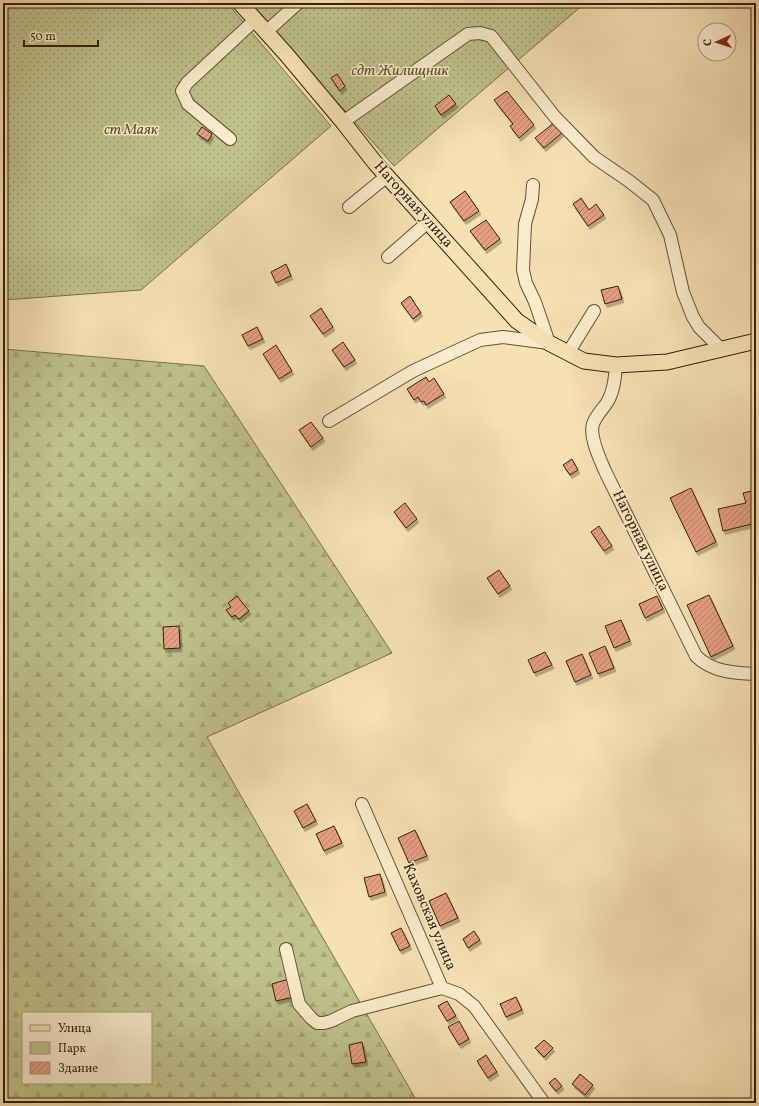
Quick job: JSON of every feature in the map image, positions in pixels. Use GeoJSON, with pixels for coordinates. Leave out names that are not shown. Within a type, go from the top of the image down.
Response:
{"type":"FeatureCollection","features":[{"type":"Feature","properties":{"kind":"main road","name":"Нагорная улица"},"geometry":{"type":"LineString","coordinates":[[240,3],[388,176],[516,321],[549,343],[584,361],[616,365],[667,362],[756,341]]}},
{"type":"Feature","properties":{"kind":"street"},"geometry":{"type":"LineString","coordinates":[[266,32],[298,3]]}},
{"type":"Feature","properties":{"kind":"street"},"geometry":{"type":"LineString","coordinates":[[230,139],[188,104],[182,91],[187,83],[255,20]]}},
{"type":"Feature","properties":{"kind":"street"},"geometry":{"type":"LineString","coordinates":[[343,122],[468,34],[480,33],[491,36],[555,117],[589,152],[604,165],[629,181],[653,200],[670,235],[683,292],[693,317],[699,327],[721,349]]}},
{"type":"Feature","properties":{"kind":"street"},"geometry":{"type":"LineString","coordinates":[[349,207],[388,176]]}},
{"type":"Feature","properties":{"kind":"street"},"geometry":{"type":"LineString","coordinates":[[329,421],[413,371],[480,340],[503,337],[549,343],[535,302],[526,283],[523,270],[524,224],[532,199],[533,185]]}},
{"type":"Feature","properties":{"kind":"street"},"geometry":{"type":"LineString","coordinates":[[388,257],[428,222]]}},
{"type":"Feature","properties":{"kind":"street"},"geometry":{"type":"LineString","coordinates":[[568,353],[594,311]]}},
{"type":"Feature","properties":{"kind":"street","name":"Нагорная улица"},"geometry":{"type":"LineString","coordinates":[[616,365],[613,390],[609,400],[593,424],[592,430],[596,449],[605,471],[696,656],[706,665],[716,669],[736,673],[756,674]]}},
{"type":"Feature","properties":{"kind":"street","name":"Каховская улица"},"geometry":{"type":"LineString","coordinates":[[362,804],[442,988],[459,994],[474,1006],[544,1103]]}},
{"type":"Feature","properties":{"kind":"street"},"geometry":{"type":"LineString","coordinates":[[286,949],[299,1004],[316,1023],[324,1023],[352,1012],[442,988]]}},
{"type":"Feature","properties":{"kind":"green space","name":"ст Маяк"},"geometry":{"type":"Polygon","coordinates":[[[3,3],[227,3],[331,126],[141,290],[3,300],[3,3]]]}},
{"type":"Feature","properties":{"kind":"green space","name":"сдт Жилищник"},"geometry":{"type":"Polygon","coordinates":[[[249,3],[585,3],[394,166],[249,3]]]}},
{"type":"Feature","properties":{"kind":"green space"},"geometry":{"type":"Polygon","coordinates":[[[3,349],[204,366],[392,653],[207,737],[418,1103],[3,1103],[3,349]]]}},
{"type":"Feature","properties":{"kind":"building"},"geometry":{"type":"Polygon","coordinates":[[[337,74],[345,86],[340,91],[331,78],[337,74]]]}},
{"type":"Feature","properties":{"kind":"building"},"geometry":{"type":"Polygon","coordinates":[[[507,91],[534,125],[519,138],[510,126],[513,124],[494,100],[507,91]]]}},
{"type":"Feature","properties":{"kind":"building"},"geometry":{"type":"Polygon","coordinates":[[[449,95],[456,104],[441,115],[435,106],[449,95]]]}},
{"type":"Feature","properties":{"kind":"building"},"geometry":{"type":"Polygon","coordinates":[[[555,122],[563,132],[544,148],[535,138],[555,122]]]}},
{"type":"Feature","properties":{"kind":"building"},"geometry":{"type":"Polygon","coordinates":[[[202,127],[212,134],[208,141],[197,134],[202,127]]]}},
{"type":"Feature","properties":{"kind":"building"},"geometry":{"type":"Polygon","coordinates":[[[465,191],[479,211],[464,221],[450,202],[465,191]]]}},
{"type":"Feature","properties":{"kind":"building"},"geometry":{"type":"Polygon","coordinates":[[[581,198],[589,210],[596,204],[604,215],[588,226],[573,204],[581,198]]]}},
{"type":"Feature","properties":{"kind":"building"},"geometry":{"type":"Polygon","coordinates":[[[486,220],[500,239],[485,250],[470,231],[486,220]]]}},
{"type":"Feature","properties":{"kind":"building"},"geometry":{"type":"Polygon","coordinates":[[[286,264],[291,276],[276,283],[271,272],[286,264]]]}},
{"type":"Feature","properties":{"kind":"building"},"geometry":{"type":"Polygon","coordinates":[[[618,286],[622,299],[605,304],[601,290],[618,286]]]}},
{"type":"Feature","properties":{"kind":"building"},"geometry":{"type":"Polygon","coordinates":[[[410,296],[421,313],[413,319],[401,303],[410,296]]]}},
{"type":"Feature","properties":{"kind":"building"},"geometry":{"type":"Polygon","coordinates":[[[321,308],[333,327],[323,334],[310,316],[321,308]]]}},
{"type":"Feature","properties":{"kind":"building"},"geometry":{"type":"Polygon","coordinates":[[[257,327],[263,339],[248,346],[242,335],[257,327]]]}},
{"type":"Feature","properties":{"kind":"building"},"geometry":{"type":"Polygon","coordinates":[[[343,342],[355,360],[344,367],[332,350],[343,342]]]}},
{"type":"Feature","properties":{"kind":"building"},"geometry":{"type":"Polygon","coordinates":[[[276,345],[292,371],[279,379],[263,354],[276,345]]]}},
{"type":"Feature","properties":{"kind":"building"},"geometry":{"type":"Polygon","coordinates":[[[426,377],[429,382],[434,378],[444,394],[426,405],[424,401],[421,402],[418,397],[414,400],[407,389],[426,377]]]}},
{"type":"Feature","properties":{"kind":"building"},"geometry":{"type":"Polygon","coordinates":[[[311,422],[323,438],[311,447],[299,430],[311,422]]]}},
{"type":"Feature","properties":{"kind":"building"},"geometry":{"type":"Polygon","coordinates":[[[572,459],[578,470],[570,475],[563,465],[572,459]]]}},
{"type":"Feature","properties":{"kind":"building"},"geometry":{"type":"Polygon","coordinates":[[[691,488],[716,542],[696,552],[670,498],[691,488]]]}},
{"type":"Feature","properties":{"kind":"building"},"geometry":{"type":"Polygon","coordinates":[[[756,490],[756,523],[723,531],[718,509],[746,503],[743,493],[756,490]]]}},
{"type":"Feature","properties":{"kind":"building"},"geometry":{"type":"Polygon","coordinates":[[[405,503],[417,519],[406,528],[394,512],[405,503]]]}},
{"type":"Feature","properties":{"kind":"building"},"geometry":{"type":"Polygon","coordinates":[[[599,526],[612,546],[604,551],[591,532],[599,526]]]}},
{"type":"Feature","properties":{"kind":"building"},"geometry":{"type":"Polygon","coordinates":[[[499,570],[510,586],[498,594],[487,578],[499,570]]]}},
{"type":"Feature","properties":{"kind":"building"},"geometry":{"type":"Polygon","coordinates":[[[709,595],[733,646],[711,657],[687,605],[709,595]]]}},
{"type":"Feature","properties":{"kind":"building"},"geometry":{"type":"Polygon","coordinates":[[[237,596],[249,611],[239,619],[235,615],[232,617],[226,610],[231,607],[228,603],[237,596]]]}},
{"type":"Feature","properties":{"kind":"building"},"geometry":{"type":"Polygon","coordinates":[[[657,596],[663,609],[645,618],[639,604],[657,596]]]}},
{"type":"Feature","properties":{"kind":"building"},"geometry":{"type":"Polygon","coordinates":[[[621,620],[630,641],[614,648],[605,626],[621,620]]]}},
{"type":"Feature","properties":{"kind":"building"},"geometry":{"type":"Polygon","coordinates":[[[179,626],[180,648],[164,649],[163,627],[179,626]]]}},
{"type":"Feature","properties":{"kind":"building"},"geometry":{"type":"Polygon","coordinates":[[[605,646],[614,668],[598,674],[589,653],[605,646]]]}},
{"type":"Feature","properties":{"kind":"building"},"geometry":{"type":"Polygon","coordinates":[[[545,652],[552,665],[534,673],[528,660],[545,652]]]}},
{"type":"Feature","properties":{"kind":"building"},"geometry":{"type":"Polygon","coordinates":[[[582,654],[591,675],[575,682],[566,661],[582,654]]]}},
{"type":"Feature","properties":{"kind":"building"},"geometry":{"type":"Polygon","coordinates":[[[307,804],[316,821],[303,828],[294,811],[307,804]]]}},
{"type":"Feature","properties":{"kind":"building"},"geometry":{"type":"Polygon","coordinates":[[[334,826],[342,843],[324,851],[316,834],[334,826]]]}},
{"type":"Feature","properties":{"kind":"building"},"geometry":{"type":"Polygon","coordinates":[[[415,830],[427,856],[409,863],[398,838],[415,830]]]}},
{"type":"Feature","properties":{"kind":"building"},"geometry":{"type":"Polygon","coordinates":[[[380,874],[385,892],[369,897],[364,878],[380,874]]]}},
{"type":"Feature","properties":{"kind":"building"},"geometry":{"type":"Polygon","coordinates":[[[446,893],[458,918],[440,926],[429,901],[446,893]]]}},
{"type":"Feature","properties":{"kind":"building"},"geometry":{"type":"Polygon","coordinates":[[[401,928],[410,946],[400,951],[391,933],[401,928]]]}},
{"type":"Feature","properties":{"kind":"building"},"geometry":{"type":"Polygon","coordinates":[[[474,931],[480,940],[468,948],[463,939],[474,931]]]}},
{"type":"Feature","properties":{"kind":"building"},"geometry":{"type":"Polygon","coordinates":[[[289,979],[294,997],[276,1001],[272,984],[289,979]]]}},
{"type":"Feature","properties":{"kind":"building"},"geometry":{"type":"Polygon","coordinates":[[[516,997],[522,1010],[506,1017],[500,1004],[516,997]]]}},
{"type":"Feature","properties":{"kind":"building"},"geometry":{"type":"Polygon","coordinates":[[[447,1001],[456,1016],[447,1021],[438,1006],[447,1001]]]}},
{"type":"Feature","properties":{"kind":"building"},"geometry":{"type":"Polygon","coordinates":[[[459,1021],[469,1039],[459,1045],[448,1027],[459,1021]]]}},
{"type":"Feature","properties":{"kind":"building"},"geometry":{"type":"Polygon","coordinates":[[[544,1040],[553,1048],[544,1057],[535,1048],[544,1040]]]}},
{"type":"Feature","properties":{"kind":"building"},"geometry":{"type":"Polygon","coordinates":[[[362,1042],[366,1062],[352,1064],[349,1045],[362,1042]]]}},
{"type":"Feature","properties":{"kind":"building"},"geometry":{"type":"Polygon","coordinates":[[[486,1055],[497,1072],[488,1078],[477,1061],[486,1055]]]}},
{"type":"Feature","properties":{"kind":"building"},"geometry":{"type":"Polygon","coordinates":[[[580,1074],[593,1085],[585,1095],[572,1084],[580,1074]]]}},
{"type":"Feature","properties":{"kind":"building"},"geometry":{"type":"Polygon","coordinates":[[[555,1078],[562,1086],[556,1091],[549,1083],[555,1078]]]}}]}
